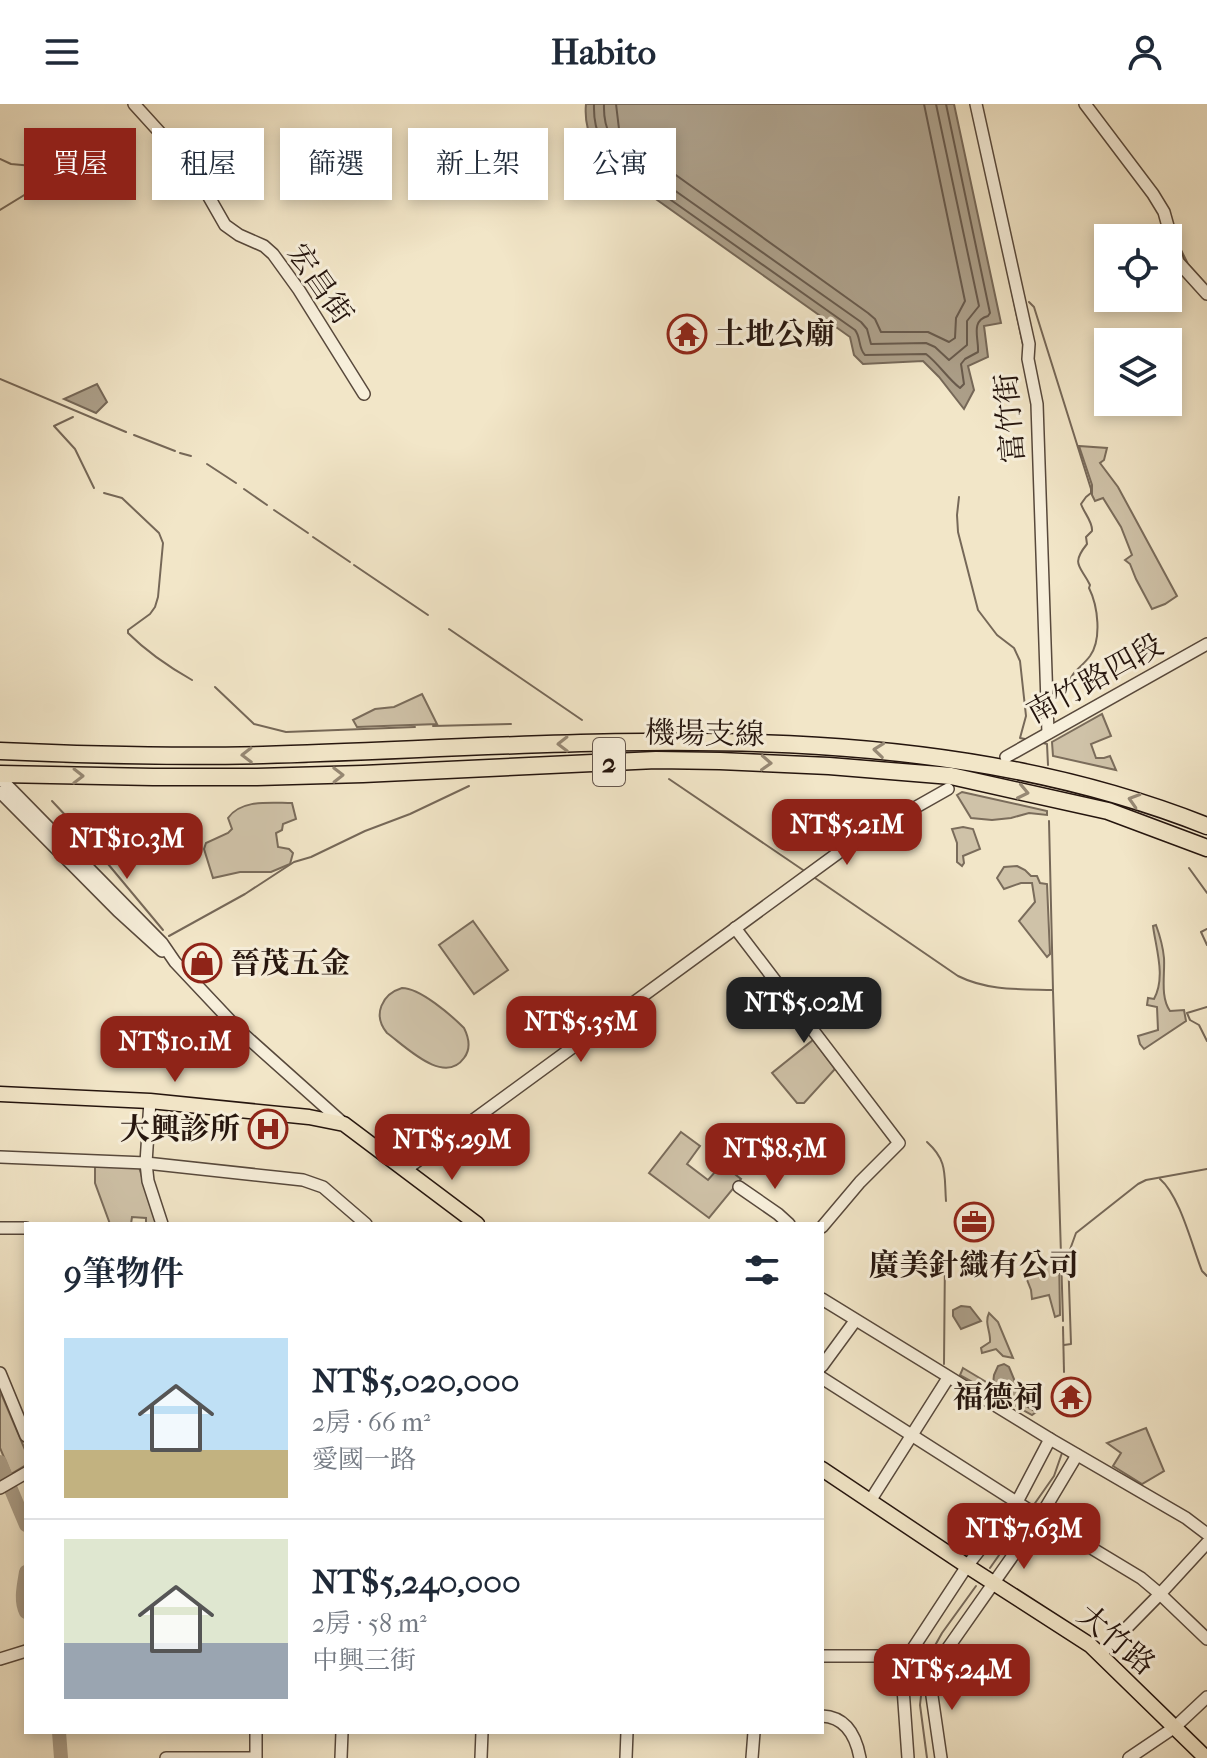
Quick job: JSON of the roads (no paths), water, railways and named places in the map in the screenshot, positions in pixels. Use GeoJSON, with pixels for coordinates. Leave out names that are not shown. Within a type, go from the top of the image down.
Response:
{"type":"FeatureCollection","features":[{"type":"Feature","properties":{"kind":"highway","name":"機場支線"},"geometry":{"type":"LineString","coordinates":[[0,751],[135,757],[653,742],[826,746],[922,755],[1051,777],[1142,802],[1207,826]]}},
{"type":"Feature","properties":{"kind":"highway","name":"機場支線"},"geometry":{"type":"LineString","coordinates":[[0,776],[257,777],[656,760],[829,766],[951,776],[1108,811],[1207,848]]}},
{"type":"Feature","properties":{"kind":"main road"},"geometry":{"type":"LineString","coordinates":[[0,1094],[150,1101],[309,1117],[344,1124],[474,1222]]}},
{"type":"Feature","properties":{"kind":"main road","name":"大竹路"},"geometry":{"type":"LineString","coordinates":[[824,1470],[1090,1645],[1206,1758]]}},
{"type":"Feature","properties":{"kind":"street","name":"宏昌街"},"geometry":{"type":"LineString","coordinates":[[134,104],[193,169],[225,225],[273,254],[364,394]]}},
{"type":"Feature","properties":{"kind":"street","name":"富竹街"},"geometry":{"type":"LineString","coordinates":[[976,104],[1029,344],[1028,359],[1037,404],[1048,733]]}},
{"type":"Feature","properties":{"kind":"street"},"geometry":{"type":"LineString","coordinates":[[1085,104],[1153,194],[1164,212],[1178,262],[1207,294]]}},
{"type":"Feature","properties":{"kind":"street","name":"南竹路四段"},"geometry":{"type":"LineString","coordinates":[[1006,757],[1207,644]]}},
{"type":"Feature","properties":{"kind":"street"},"geometry":{"type":"LineString","coordinates":[[0,776],[44,830],[150,941],[175,962],[240,1031],[344,1124]]}},
{"type":"Feature","properties":{"kind":"street"},"geometry":{"type":"LineString","coordinates":[[405,1170],[849,845],[948,789]]}},
{"type":"Feature","properties":{"kind":"street"},"geometry":{"type":"LineString","coordinates":[[0,792],[44,830]]}},
{"type":"Feature","properties":{"kind":"street"},"geometry":{"type":"LineString","coordinates":[[735,928],[899,1143],[824,1225]]}},
{"type":"Feature","properties":{"kind":"street"},"geometry":{"type":"LineString","coordinates":[[150,1101],[146,1163],[148,1181],[161,1222]]}},
{"type":"Feature","properties":{"kind":"street"},"geometry":{"type":"LineString","coordinates":[[0,1157],[146,1163],[303,1180],[323,1187],[361,1222]]}},
{"type":"Feature","properties":{"kind":"street"},"geometry":{"type":"LineString","coordinates":[[739,1187],[787,1222]]}},
{"type":"Feature","properties":{"kind":"street"},"geometry":{"type":"LineString","coordinates":[[0,1228],[24,1228]]}},
{"type":"Feature","properties":{"kind":"street"},"geometry":{"type":"LineString","coordinates":[[824,1300],[948,1378],[1186,1518],[1207,1534]]}},
{"type":"Feature","properties":{"kind":"street"},"geometry":{"type":"LineString","coordinates":[[824,1363],[855,1321]]}},
{"type":"Feature","properties":{"kind":"street"},"geometry":{"type":"LineString","coordinates":[[0,1373],[24,1431]]}},
{"type":"Feature","properties":{"kind":"street"},"geometry":{"type":"LineString","coordinates":[[870,1501],[948,1378]]}},
{"type":"Feature","properties":{"kind":"street"},"geometry":{"type":"LineString","coordinates":[[824,1379],[1141,1578],[1207,1639]]}},
{"type":"Feature","properties":{"kind":"street"},"geometry":{"type":"LineString","coordinates":[[908,1758],[903,1688],[908,1656],[967,1566],[1017,1502],[1050,1439]]}},
{"type":"Feature","properties":{"kind":"street"},"geometry":{"type":"LineString","coordinates":[[941,1758],[931,1683],[936,1665],[1040,1517],[1077,1455]]}},
{"type":"Feature","properties":{"kind":"street"},"geometry":{"type":"LineString","coordinates":[[0,1488],[24,1474]]}},
{"type":"Feature","properties":{"kind":"street"},"geometry":{"type":"LineString","coordinates":[[1101,1654],[1207,1543]]}},
{"type":"Feature","properties":{"kind":"street"},"geometry":{"type":"LineString","coordinates":[[0,1659],[24,1652]]}},
{"type":"Feature","properties":{"kind":"street"},"geometry":{"type":"LineString","coordinates":[[824,1656],[908,1656],[936,1665]]}},
{"type":"Feature","properties":{"kind":"street"},"geometry":{"type":"LineString","coordinates":[[1129,1758],[1175,1727],[1207,1697]]}},
{"type":"Feature","properties":{"kind":"street"},"geometry":{"type":"LineString","coordinates":[[824,1716],[843,1722],[857,1741],[860,1758]]}},
{"type":"Feature","properties":{"kind":"street"},"geometry":{"type":"LineString","coordinates":[[166,1758],[254,1758],[256,1734]]}},
{"type":"Feature","properties":{"kind":"street"},"geometry":{"type":"LineString","coordinates":[[341,1758],[342,1734]]}},
{"type":"Feature","properties":{"kind":"street"},"geometry":{"type":"LineString","coordinates":[[481,1758],[482,1734]]}},
{"type":"Feature","properties":{"kind":"street"},"geometry":{"type":"LineString","coordinates":[[626,1758],[627,1734]]}},
{"type":"Feature","properties":{"kind":"street"},"geometry":{"type":"LineString","coordinates":[[752,1758],[754,1734]]}},
{"type":"Feature","properties":{"kind":"water"},"geometry":{"type":"Polygon","coordinates":[[[586,104],[954,104],[1001,323],[984,326],[988,357],[968,366],[974,390],[964,409],[923,361],[863,364],[854,355],[850,337],[657,200],[676,200],[676,128],[588,128],[586,104]]]}},
{"type":"Feature","properties":{"kind":"water"},"geometry":{"type":"Polygon","coordinates":[[[97,384],[107,402],[96,413],[64,399],[97,384]]]}},
{"type":"Feature","properties":{"kind":"water"},"geometry":{"type":"Polygon","coordinates":[[[961,1306],[970,1307],[981,1321],[961,1329],[953,1310],[961,1306]]]}},
{"type":"Feature","properties":{"kind":"water"},"geometry":{"type":"Polygon","coordinates":[[[1004,1364],[1009,1367],[1030,1405],[993,1384],[998,1366],[1004,1364]]]}},
{"type":"Feature","properties":{"kind":"waterway"},"geometry":{"type":"LineString","coordinates":[[0,159],[11,164],[33,166],[37,170],[39,186],[0,210]]}},
{"type":"Feature","properties":{"kind":"waterway"},"geometry":{"type":"LineString","coordinates":[[1002,245],[1023,345]]}},
{"type":"Feature","properties":{"kind":"waterway"},"geometry":{"type":"LineString","coordinates":[[1182,252],[1188,264],[1207,285]]}},
{"type":"Feature","properties":{"kind":"waterway"},"geometry":{"type":"LineString","coordinates":[[1029,302],[1034,307],[1091,489],[1081,504],[1092,531],[1086,537],[1087,544],[1078,561],[1095,604],[1096,641],[1090,656],[1067,686]]}},
{"type":"Feature","properties":{"kind":"waterway"},"geometry":{"type":"LineString","coordinates":[[0,379],[126,432]]}},
{"type":"Feature","properties":{"kind":"waterway"},"geometry":{"type":"LineString","coordinates":[[73,417],[54,426],[75,449],[94,488]]}},
{"type":"Feature","properties":{"kind":"waterway"},"geometry":{"type":"LineString","coordinates":[[134,435],[175,451]]}},
{"type":"Feature","properties":{"kind":"waterway"},"geometry":{"type":"LineString","coordinates":[[180,453],[191,456]]}},
{"type":"Feature","properties":{"kind":"waterway"},"geometry":{"type":"LineString","coordinates":[[207,464],[236,483]]}},
{"type":"Feature","properties":{"kind":"waterway"},"geometry":{"type":"LineString","coordinates":[[244,489],[267,505]]}},
{"type":"Feature","properties":{"kind":"waterway"},"geometry":{"type":"LineString","coordinates":[[104,493],[122,498],[159,533],[163,543],[155,607],[128,633],[158,659],[192,680]]}},
{"type":"Feature","properties":{"kind":"waterway"},"geometry":{"type":"LineString","coordinates":[[959,497],[958,532],[978,610],[997,635],[1014,648],[1020,661],[1026,716],[1020,738],[1025,739]]}},
{"type":"Feature","properties":{"kind":"waterway"},"geometry":{"type":"LineString","coordinates":[[274,510],[308,533]]}},
{"type":"Feature","properties":{"kind":"waterway"},"geometry":{"type":"LineString","coordinates":[[313,537],[350,562]]}},
{"type":"Feature","properties":{"kind":"waterway"},"geometry":{"type":"LineString","coordinates":[[354,565],[428,615]]}},
{"type":"Feature","properties":{"kind":"waterway"},"geometry":{"type":"LineString","coordinates":[[449,629],[582,720]]}},
{"type":"Feature","properties":{"kind":"waterway"},"geometry":{"type":"LineString","coordinates":[[215,687],[254,724],[286,732],[415,727]]}},
{"type":"Feature","properties":{"kind":"waterway"},"geometry":{"type":"LineString","coordinates":[[433,726],[511,724]]}},
{"type":"Feature","properties":{"kind":"waterway"},"geometry":{"type":"LineString","coordinates":[[1043,743],[1047,744],[1048,765]]}},
{"type":"Feature","properties":{"kind":"waterway"},"geometry":{"type":"LineString","coordinates":[[669,779],[803,870]]}},
{"type":"Feature","properties":{"kind":"waterway"},"geometry":{"type":"LineString","coordinates":[[169,936],[245,894],[294,862],[469,786]]}},
{"type":"Feature","properties":{"kind":"waterway"},"geometry":{"type":"LineString","coordinates":[[52,801],[163,930]]}},
{"type":"Feature","properties":{"kind":"waterway"},"geometry":{"type":"LineString","coordinates":[[815,878],[958,976],[993,987],[1053,990],[1049,821]]}},
{"type":"Feature","properties":{"kind":"waterway"},"geometry":{"type":"LineString","coordinates":[[1189,868],[1207,893]]}},
{"type":"Feature","properties":{"kind":"waterway"},"geometry":{"type":"LineString","coordinates":[[1207,929],[1201,932],[1207,945]]}},
{"type":"Feature","properties":{"kind":"waterway"},"geometry":{"type":"LineString","coordinates":[[1053,991],[1063,1321]]}},
{"type":"Feature","properties":{"kind":"waterway"},"geometry":{"type":"LineString","coordinates":[[1207,1007],[1187,1013],[1190,1020],[1199,1025],[1207,1041]]}},
{"type":"Feature","properties":{"kind":"waterway"},"geometry":{"type":"LineString","coordinates":[[927,1142],[942,1162],[946,1201]]}},
{"type":"Feature","properties":{"kind":"waterway"},"geometry":{"type":"LineString","coordinates":[[1064,1345],[1071,1344],[1068,1255],[1076,1233],[1146,1180],[1207,1169]]}},
{"type":"Feature","properties":{"kind":"waterway"},"geometry":{"type":"LineString","coordinates":[[1160,1179],[1174,1197],[1202,1271],[1207,1276]]}},
{"type":"Feature","properties":{"kind":"waterway"},"geometry":{"type":"LineString","coordinates":[[944,1364],[945,1255]]}},
{"type":"Feature","properties":{"kind":"waterway"},"geometry":{"type":"LineString","coordinates":[[1063,1327],[1064,1372]]}},
{"type":"Feature","properties":{"kind":"waterway"},"geometry":{"type":"LineString","coordinates":[[1033,1506],[1054,1476],[1062,1453]]}},
{"type":"Feature","properties":{"kind":"waterway"},"geometry":{"type":"LineString","coordinates":[[0,1462],[6,1477]]}},
{"type":"Feature","properties":{"kind":"waterway"},"geometry":{"type":"LineString","coordinates":[[10,1487],[24,1520]]}},
{"type":"Feature","properties":{"kind":"waterway"},"geometry":{"type":"LineString","coordinates":[[990,1568],[1027,1515]]}},
{"type":"Feature","properties":{"kind":"waterway"},"geometry":{"type":"LineString","coordinates":[[928,1658],[976,1586]]}},
{"type":"Feature","properties":{"kind":"waterway"},"geometry":{"type":"LineString","coordinates":[[24,1589],[24,1607]]}},
{"type":"Feature","properties":{"kind":"waterway"},"geometry":{"type":"LineString","coordinates":[[924,1668],[920,1705],[927,1758]]}},
{"type":"Feature","properties":{"kind":"waterway"},"geometry":{"type":"LineString","coordinates":[[59,1734],[61,1758]]}},
{"type":"Feature","properties":{"kind":"place","name":"土地公廟"},"geometry":{"type":"Point","coordinates":[687,334]}},
{"type":"Feature","properties":{"kind":"place","name":"晉茂五金"},"geometry":{"type":"Point","coordinates":[202,963]}},
{"type":"Feature","properties":{"kind":"place","name":"大興診所"},"geometry":{"type":"Point","coordinates":[268,1129]}},
{"type":"Feature","properties":{"kind":"place","name":"廣美針織有公司"},"geometry":{"type":"Point","coordinates":[974,1222]}},
{"type":"Feature","properties":{"kind":"place","name":"福德祠"},"geometry":{"type":"Point","coordinates":[1071,1397]}}]}
